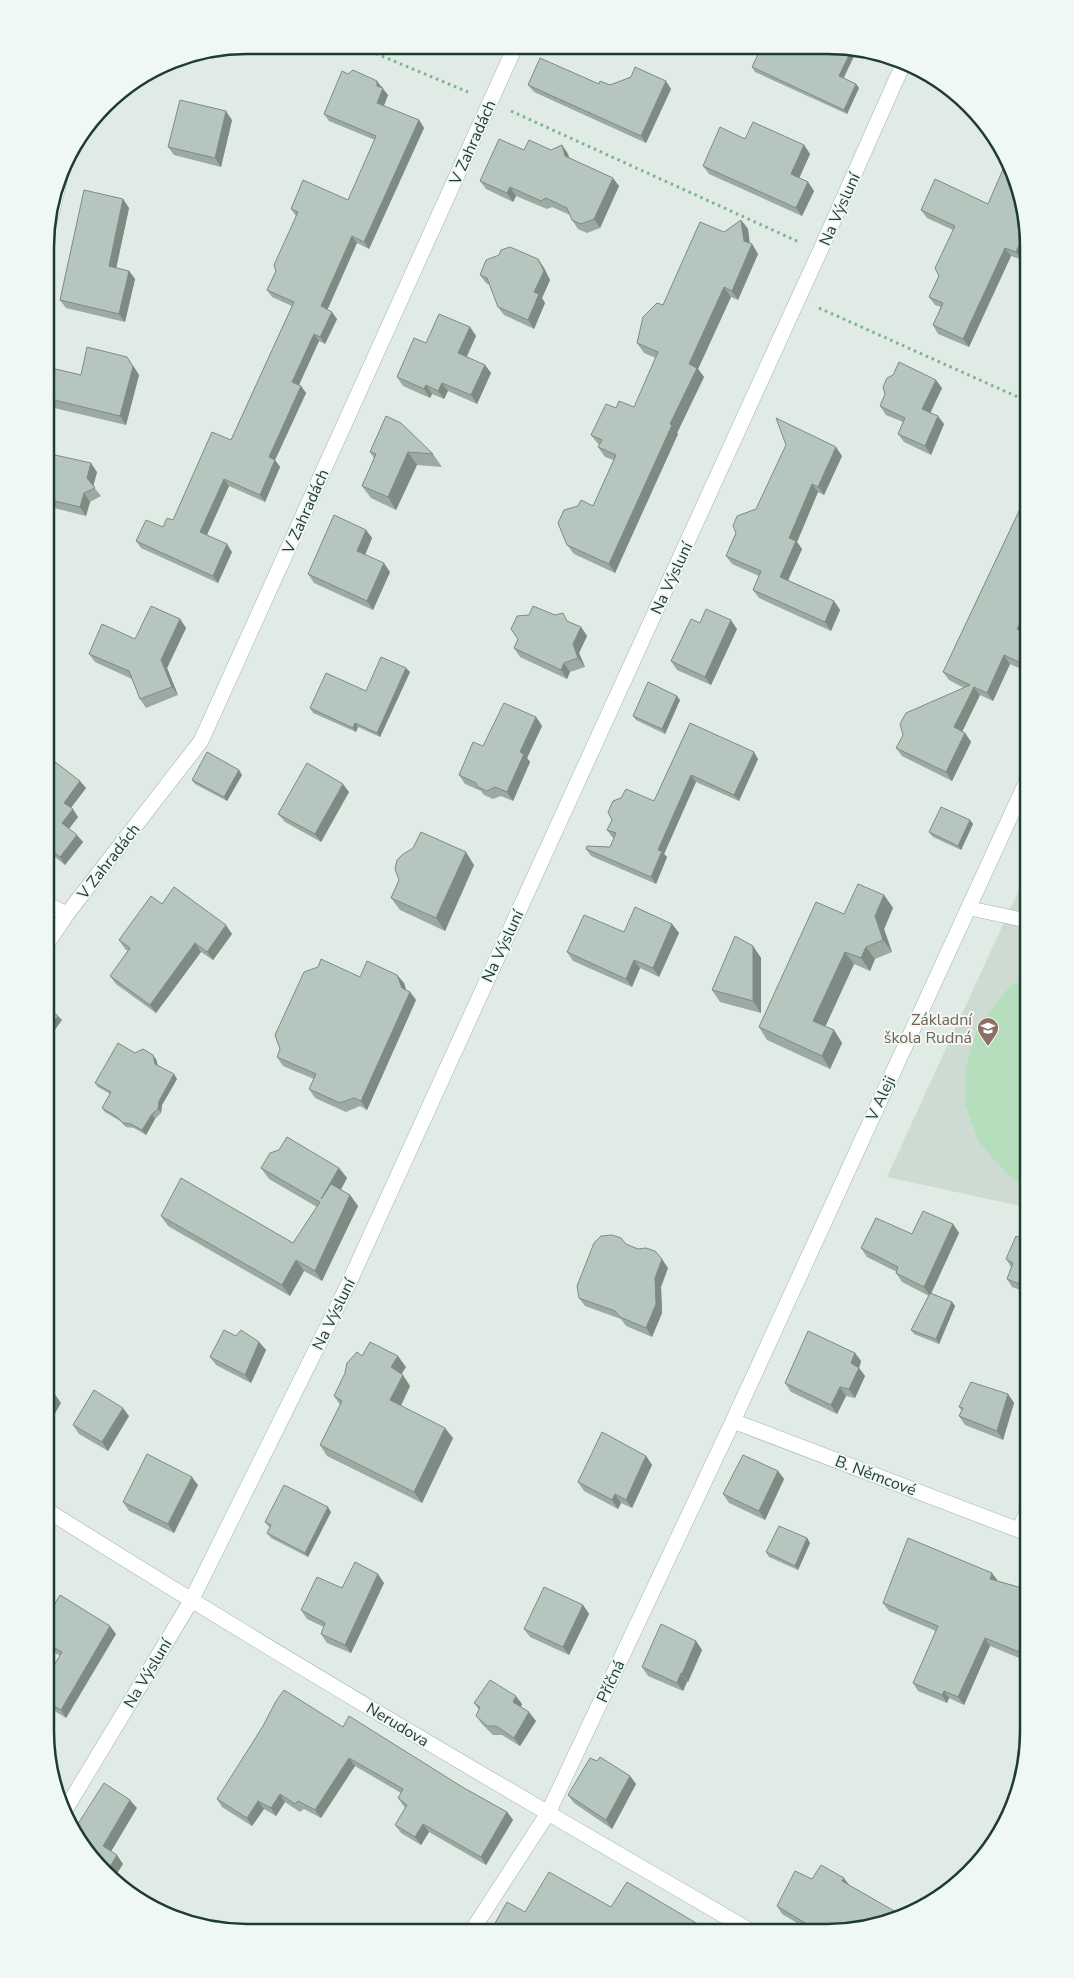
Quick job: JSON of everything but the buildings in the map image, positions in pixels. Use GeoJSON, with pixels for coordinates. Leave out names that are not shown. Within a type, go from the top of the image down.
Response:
{"type":"FeatureCollection","features":[{"type":"Feature","properties":{"kind":"street","name":"V Zahradách"},"geometry":{"type":"LineString","coordinates":[[54,933],[201,741],[512,54]]}},
{"type":"Feature","properties":{"kind":"street","name":"Na Výsluní"},"geometry":{"type":"LineString","coordinates":[[68,1805],[191,1601],[347,1287],[820,251],[901,68]]}},
{"type":"Feature","properties":{"kind":"street","name":"V Aleji"},"geometry":{"type":"LineString","coordinates":[[733,1421],[1020,795]]}},
{"type":"Feature","properties":{"kind":"street"},"geometry":{"type":"LineString","coordinates":[[54,908],[67,914]]}},
{"type":"Feature","properties":{"kind":"street","name":"B. Němcové"},"geometry":{"type":"LineString","coordinates":[[733,1421],[1020,1530]]}},
{"type":"Feature","properties":{"kind":"street","name":"Příčná"},"geometry":{"type":"LineString","coordinates":[[476,1924],[548,1814],[733,1421]]}},
{"type":"Feature","properties":{"kind":"street","name":"Nerudova"},"geometry":{"type":"LineString","coordinates":[[54,1515],[191,1601],[548,1814],[738,1924]]}},
{"type":"Feature","properties":{"kind":"lane"},"geometry":{"type":"LineString","coordinates":[[968,908],[1020,919]]}},
{"type":"Feature","properties":{"kind":"path"},"geometry":{"type":"LineString","coordinates":[[377,54],[490,102],[820,251]]}},
{"type":"Feature","properties":{"kind":"path"},"geometry":{"type":"LineString","coordinates":[[798,299],[1020,398]]}},
{"type":"Feature","properties":{"kind":"shaded area","name":"Základní škola Rudná"},"geometry":{"type":"Polygon","coordinates":[[[1020,888],[1020,1206],[887,1177],[1020,888]]]}},
{"type":"Feature","properties":{"kind":"green space"},"geometry":{"type":"Polygon","coordinates":[[[1020,981],[1020,1184],[1005,1172],[979,1142],[965,1104],[966,1066],[977,1029],[1010,986],[1020,981]]]}},
{"type":"Feature","properties":{"kind":"place","name":"Základní škola Rudná"},"geometry":{"type":"Point","coordinates":[988,1047]}}]}
